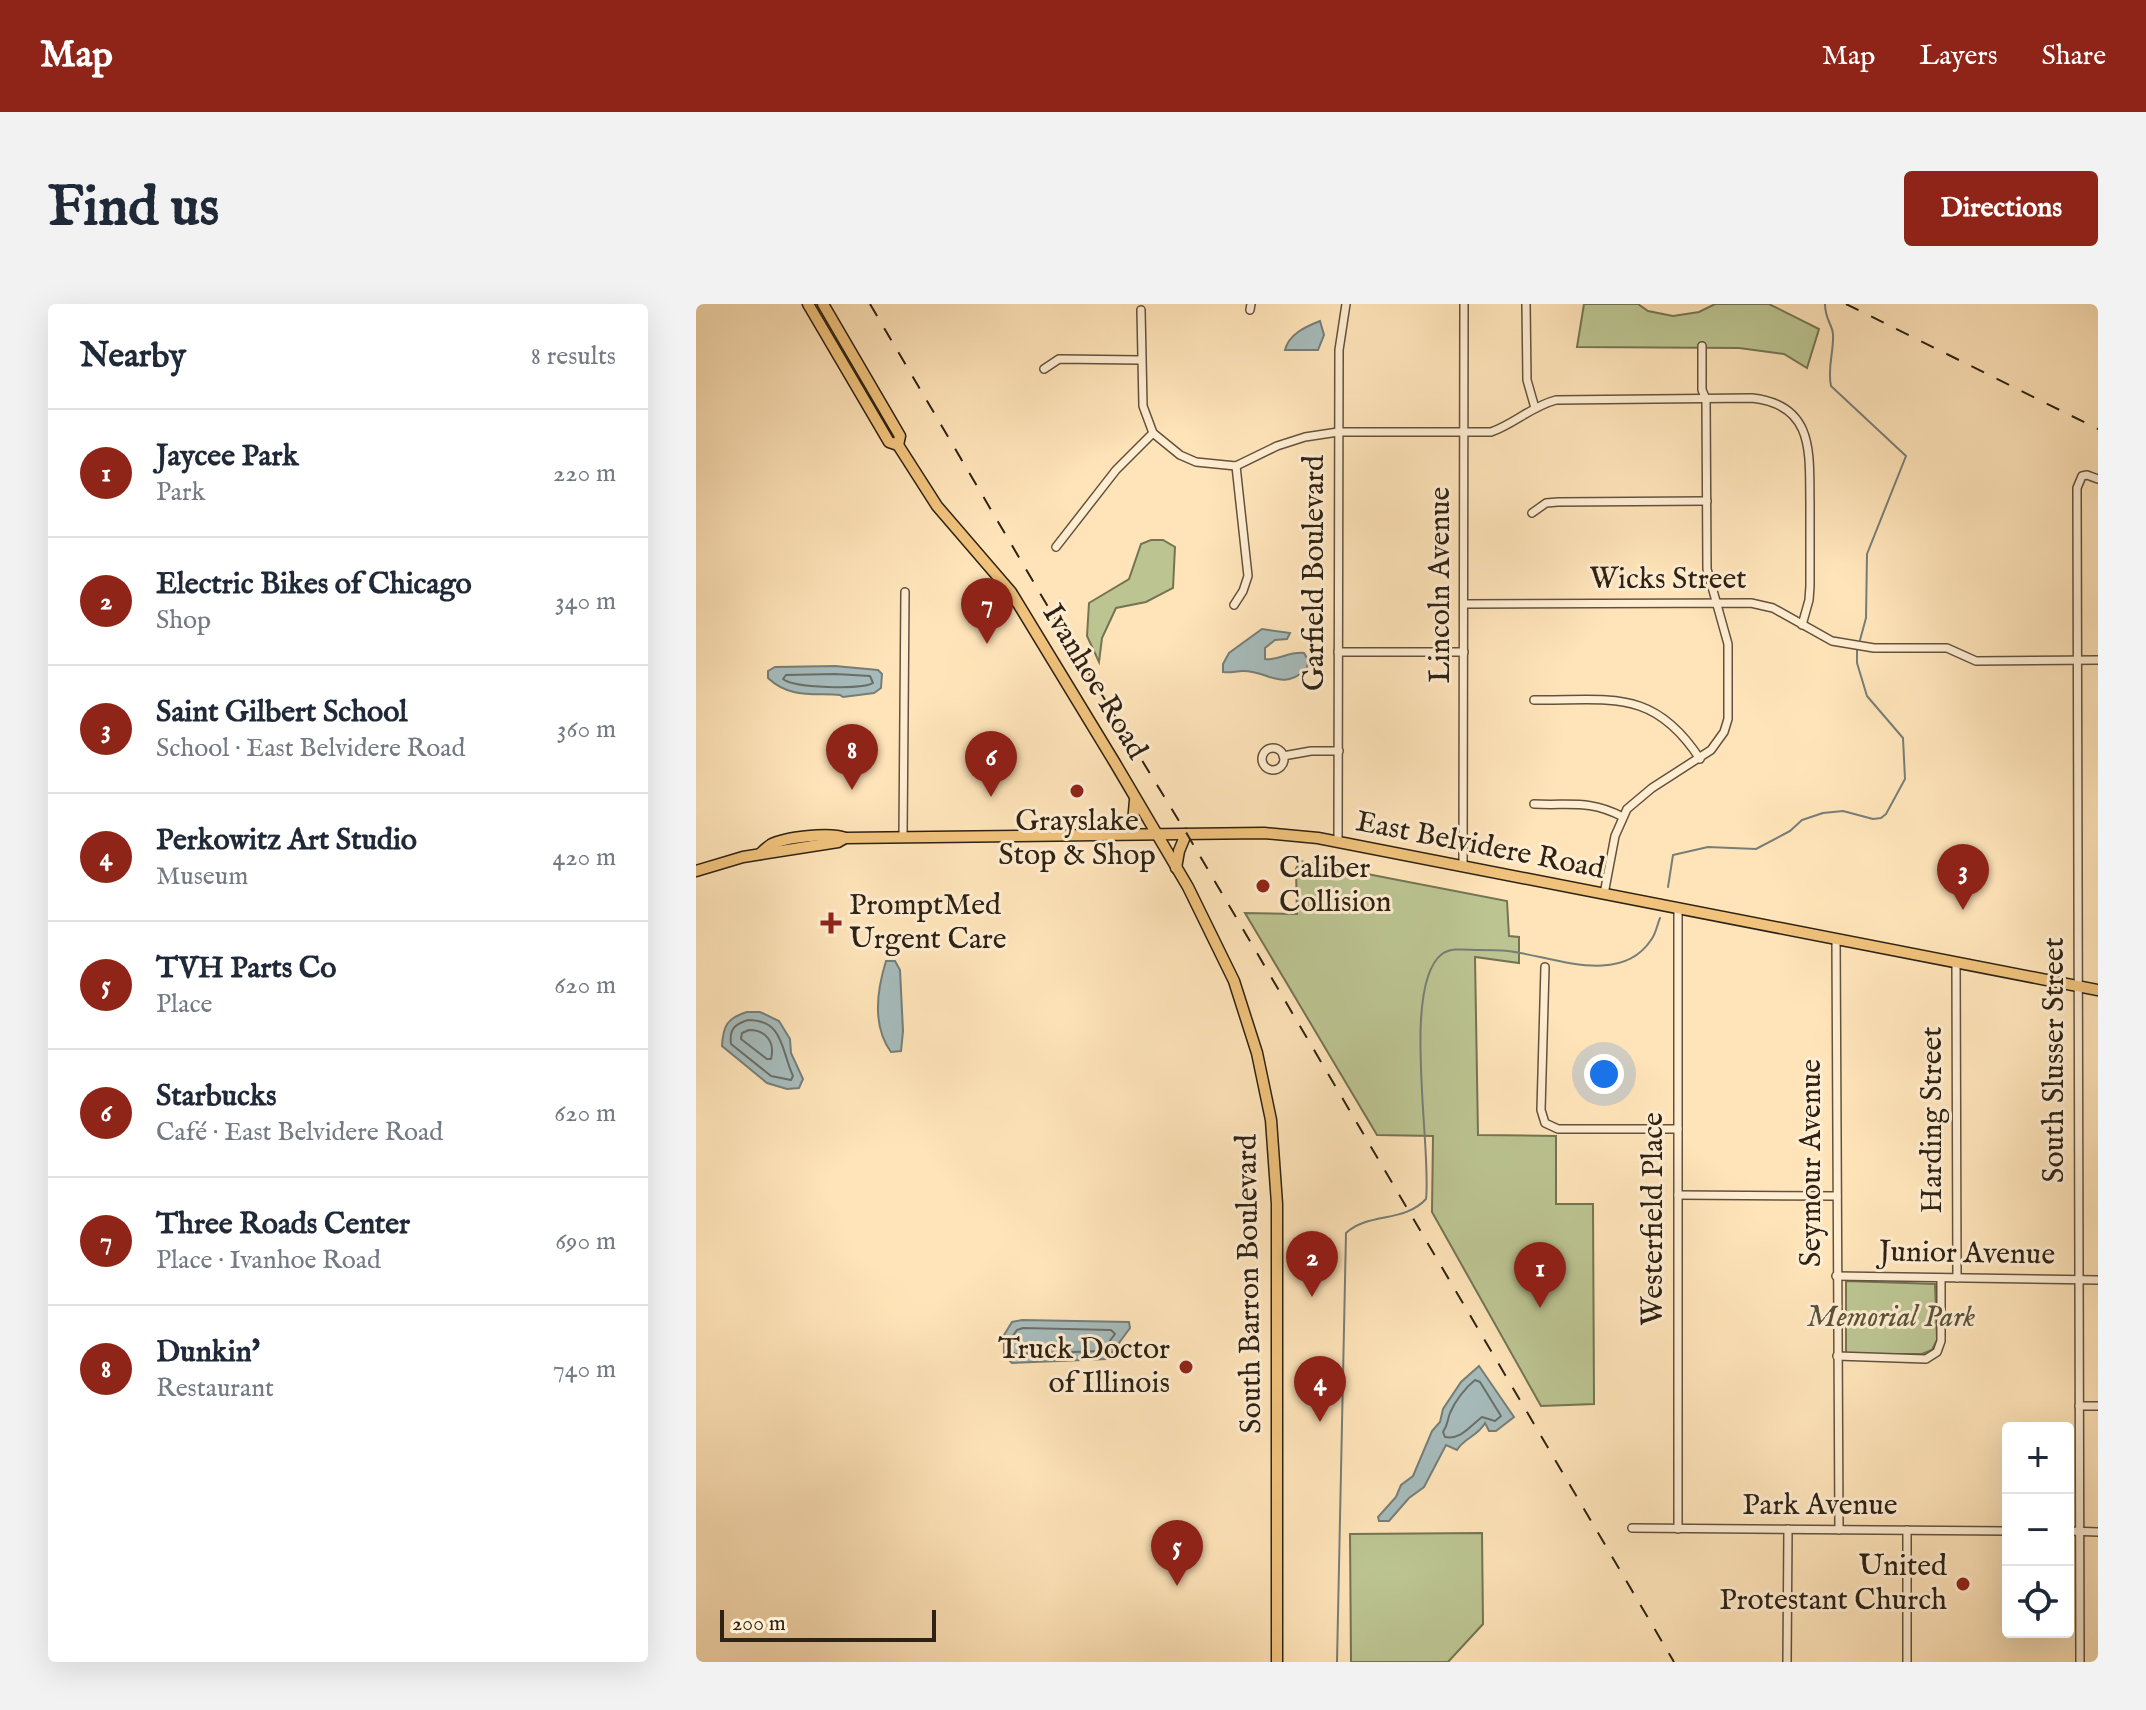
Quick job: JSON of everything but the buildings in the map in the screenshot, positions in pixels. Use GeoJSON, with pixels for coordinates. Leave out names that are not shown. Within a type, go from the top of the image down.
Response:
{"type":"FeatureCollection","features":[{"type":"Feature","properties":{"kind":"main road"},"geometry":{"type":"LineString","coordinates":[[808,304],[889,442],[898,445],[900,436],[823,304]]}},
{"type":"Feature","properties":{"kind":"main road","name":"Ivanhoe Road"},"geometry":{"type":"LineString","coordinates":[[898,445],[937,506],[1011,592],[1156,834]]}},
{"type":"Feature","properties":{"kind":"main road"},"geometry":{"type":"LineString","coordinates":[[1121,834],[1133,823],[1135,798]]}},
{"type":"Feature","properties":{"kind":"main road","name":"East Belvidere Road"},"geometry":{"type":"LineString","coordinates":[[696,871],[760,854],[838,842],[845,838],[1264,833],[1338,842],[2098,990]]}},
{"type":"Feature","properties":{"kind":"main road","name":"South Barron Boulevard"},"geometry":{"type":"LineString","coordinates":[[1156,834],[1234,981],[1257,1053],[1271,1120],[1277,1204],[1277,1662]]}},
{"type":"Feature","properties":{"kind":"main road"},"geometry":{"type":"LineString","coordinates":[[1176,868],[1186,834]]}},
{"type":"Feature","properties":{"kind":"street","name":"Garfield Boulevard"},"geometry":{"type":"LineString","coordinates":[[1338,842],[1339,350],[1346,304]]}},
{"type":"Feature","properties":{"kind":"street","name":"Lincoln Avenue"},"geometry":{"type":"LineString","coordinates":[[1463,867],[1464,304]]}},
{"type":"Feature","properties":{"kind":"street"},"geometry":{"type":"LineString","coordinates":[[1526,304],[1527,380],[1535,408]]}},
{"type":"Feature","properties":{"kind":"street"},"geometry":{"type":"LineString","coordinates":[[1141,310],[1143,406],[1153,433],[1180,455],[1196,462],[1236,466],[1277,446],[1305,437],[1338,432],[1491,432],[1556,400],[1752,398],[1776,403],[1792,414],[1804,431],[1809,455],[1810,586],[1802,625]]}},
{"type":"Feature","properties":{"kind":"street"},"geometry":{"type":"LineString","coordinates":[[1604,894],[1611,853],[1627,809],[1645,793],[1700,759],[1718,742],[1728,719],[1728,644],[1707,569],[1706,399],[1702,390],[1702,346]]}},
{"type":"Feature","properties":{"kind":"street"},"geometry":{"type":"LineString","coordinates":[[1044,369],[1059,359],[1140,360]]}},
{"type":"Feature","properties":{"kind":"street"},"geometry":{"type":"LineString","coordinates":[[1056,547],[1116,470],[1153,433]]}},
{"type":"Feature","properties":{"kind":"street"},"geometry":{"type":"LineString","coordinates":[[1234,605],[1248,576],[1236,466]]}},
{"type":"Feature","properties":{"kind":"street","name":"South Slusser Street"},"geometry":{"type":"LineString","coordinates":[[2080,1662],[2077,488],[2082,476],[2098,479]]}},
{"type":"Feature","properties":{"kind":"street"},"geometry":{"type":"LineString","coordinates":[[1532,513],[1546,503],[1558,502],[1707,501]]}},
{"type":"Feature","properties":{"kind":"street"},"geometry":{"type":"LineString","coordinates":[[903,836],[905,592]]}},
{"type":"Feature","properties":{"kind":"street","name":"Wicks Street"},"geometry":{"type":"LineString","coordinates":[[1464,604],[1763,604],[1832,641],[1874,648],[1947,648],[1976,661],[2098,660]]}},
{"type":"Feature","properties":{"kind":"street"},"geometry":{"type":"LineString","coordinates":[[1338,652],[1464,652]]}},
{"type":"Feature","properties":{"kind":"street"},"geometry":{"type":"LineString","coordinates":[[1534,700],[1617,701],[1644,706],[1674,725],[1700,759]]}},
{"type":"Feature","properties":{"kind":"street"},"geometry":{"type":"LineString","coordinates":[[1283,756],[1311,751],[1339,751]]}},
{"type":"Feature","properties":{"kind":"street"},"geometry":{"type":"LineString","coordinates":[[1534,804],[1583,803],[1623,817]]}},
{"type":"Feature","properties":{"kind":"street","name":"Westerfield Place"},"geometry":{"type":"LineString","coordinates":[[1678,909],[1678,1529]]}},
{"type":"Feature","properties":{"kind":"street","name":"Seymour Avenue"},"geometry":{"type":"LineString","coordinates":[[1836,939],[1839,1530]]}},
{"type":"Feature","properties":{"kind":"street","name":"Harding Street"},"geometry":{"type":"LineString","coordinates":[[1956,962],[1957,1278]]}},
{"type":"Feature","properties":{"kind":"street"},"geometry":{"type":"LineString","coordinates":[[1545,967],[1541,1110],[1545,1123],[1558,1129],[1678,1129]]}},
{"type":"Feature","properties":{"kind":"street"},"geometry":{"type":"LineString","coordinates":[[1678,1195],[1837,1196]]}},
{"type":"Feature","properties":{"kind":"street","name":"Junior Avenue"},"geometry":{"type":"LineString","coordinates":[[1836,1276],[2098,1280]]}},
{"type":"Feature","properties":{"kind":"street"},"geometry":{"type":"LineString","coordinates":[[1837,1356],[1926,1359],[1937,1352],[1941,1341],[1941,1278]]}},
{"type":"Feature","properties":{"kind":"street"},"geometry":{"type":"LineString","coordinates":[[2079,1406],[2098,1406]]}},
{"type":"Feature","properties":{"kind":"street","name":"Park Avenue"},"geometry":{"type":"LineString","coordinates":[[1632,1528],[2002,1531]]}},
{"type":"Feature","properties":{"kind":"street"},"geometry":{"type":"LineString","coordinates":[[1787,1662],[1788,1529]]}},
{"type":"Feature","properties":{"kind":"street"},"geometry":{"type":"LineString","coordinates":[[1907,1530],[1907,1662]]}},
{"type":"Feature","properties":{"kind":"street"},"geometry":{"type":"LineString","coordinates":[[2074,1531],[2098,1532]]}},
{"type":"Feature","properties":{"kind":"green space"},"geometry":{"type":"Polygon","coordinates":[[[814,304],[817,304],[892,433],[890,434],[814,304]]]}},
{"type":"Feature","properties":{"kind":"green space"},"geometry":{"type":"Polygon","coordinates":[[[1584,304],[1638,304],[1648,311],[1673,316],[1699,312],[1715,304],[1769,304],[1819,329],[1807,368],[1784,354],[1739,348],[1577,347],[1584,304]]]}},
{"type":"Feature","properties":{"kind":"green space"},"geometry":{"type":"Polygon","coordinates":[[[1163,540],[1175,547],[1173,588],[1146,602],[1116,608],[1102,638],[1099,662],[1087,636],[1089,603],[1129,579],[1141,544],[1163,540]]]}},
{"type":"Feature","properties":{"kind":"green space"},"geometry":{"type":"Polygon","coordinates":[[[1300,861],[1507,901],[1509,936],[1519,937],[1519,963],[1475,957],[1478,1135],[1556,1136],[1556,1204],[1593,1204],[1594,1404],[1541,1406],[1432,1212],[1433,1136],[1377,1135],[1245,913],[1297,914],[1296,869],[1300,861]]]}},
{"type":"Feature","properties":{"kind":"green space","name":"Memorial Park"},"geometry":{"type":"Polygon","coordinates":[[[1846,1281],[1935,1284],[1937,1340],[1932,1350],[1922,1354],[1846,1354],[1846,1281]]]}},
{"type":"Feature","properties":{"kind":"green space"},"geometry":{"type":"Polygon","coordinates":[[[1482,1533],[1483,1624],[1448,1662],[1351,1662],[1350,1534],[1482,1533]]]}},
{"type":"Feature","properties":{"kind":"water"},"geometry":{"type":"Polygon","coordinates":[[[1320,321],[1324,335],[1318,350],[1285,350],[1294,335],[1320,321]]]}},
{"type":"Feature","properties":{"kind":"water"},"geometry":{"type":"Polygon","coordinates":[[[1262,629],[1290,633],[1287,639],[1275,640],[1265,648],[1265,659],[1304,653],[1308,660],[1307,669],[1298,676],[1282,680],[1252,672],[1223,672],[1223,664],[1229,653],[1262,629]]]}},
{"type":"Feature","properties":{"kind":"water"},"geometry":{"type":"Polygon","coordinates":[[[835,666],[878,670],[882,674],[881,688],[874,693],[843,697],[793,692],[768,678],[768,671],[775,667],[835,666]]]}},
{"type":"Feature","properties":{"kind":"water"},"geometry":{"type":"Polygon","coordinates":[[[886,961],[895,961],[900,970],[901,1051],[891,1052],[879,1019],[880,984],[886,961]]]}},
{"type":"Feature","properties":{"kind":"water"},"geometry":{"type":"Polygon","coordinates":[[[747,1012],[760,1012],[779,1021],[790,1039],[791,1053],[803,1079],[799,1088],[787,1089],[767,1083],[722,1046],[727,1024],[747,1012]]]}},
{"type":"Feature","properties":{"kind":"water"},"geometry":{"type":"Polygon","coordinates":[[[1012,1322],[1129,1322],[1130,1328],[1107,1359],[1012,1363],[1004,1355],[1004,1335],[1012,1322]]]}},
{"type":"Feature","properties":{"kind":"water"},"geometry":{"type":"Polygon","coordinates":[[[1479,1366],[1514,1417],[1496,1431],[1489,1431],[1485,1423],[1457,1450],[1446,1445],[1424,1487],[1409,1498],[1389,1521],[1379,1521],[1378,1517],[1396,1497],[1401,1485],[1413,1476],[1432,1431],[1440,1422],[1443,1409],[1461,1382],[1479,1366]]]}},
{"type":"Feature","properties":{"kind":"waterway"},"geometry":{"type":"LineString","coordinates":[[1825,304],[1833,334],[1831,386],[1906,456],[1867,554],[1866,618],[1860,640]]}},
{"type":"Feature","properties":{"kind":"waterway"},"geometry":{"type":"LineString","coordinates":[[1668,887],[1673,855],[1708,847],[1756,849],[1790,831],[1802,820],[1823,813],[1843,811],[1873,819],[1886,814],[1905,779],[1903,738],[1867,696],[1857,663],[1857,649]]}},
{"type":"Feature","properties":{"kind":"waterway"},"geometry":{"type":"LineString","coordinates":[[1337,1662],[1346,1233],[1365,1222],[1407,1211],[1426,1199],[1421,1032],[1423,998],[1430,971],[1442,954],[1460,949],[1508,951],[1584,965],[1622,962],[1638,954],[1651,940],[1660,918]]}},
{"type":"Feature","properties":{"kind":"railway"},"geometry":{"type":"LineString","coordinates":[[870,304],[1047,605],[1187,834],[1674,1662]]}},
{"type":"Feature","properties":{"kind":"railway"},"geometry":{"type":"LineString","coordinates":[[1846,304],[2098,429]]}},
{"type":"Feature","properties":{"kind":"place","name":"Three Roads Center"},"geometry":{"type":"Point","coordinates":[987,644]}},
{"type":"Feature","properties":{"kind":"place","name":"Dunkin'"},"geometry":{"type":"Point","coordinates":[852,790]}},
{"type":"Feature","properties":{"kind":"place","name":"Grayslake Stop & Shop"},"geometry":{"type":"Point","coordinates":[1077,791]}},
{"type":"Feature","properties":{"kind":"place","name":"Starbucks"},"geometry":{"type":"Point","coordinates":[991,797]}},
{"type":"Feature","properties":{"kind":"place","name":"Caliber Collision"},"geometry":{"type":"Point","coordinates":[1263,886]}},
{"type":"Feature","properties":{"kind":"place","name":"Saint Gilbert School"},"geometry":{"type":"Point","coordinates":[1963,910]}},
{"type":"Feature","properties":{"kind":"place","name":"PromptMed Urgent Care"},"geometry":{"type":"Point","coordinates":[831,923]}},
{"type":"Feature","properties":{"kind":"place","name":"Electric Bikes of Chicago"},"geometry":{"type":"Point","coordinates":[1312,1297]}},
{"type":"Feature","properties":{"kind":"place","name":"Jaycee Park"},"geometry":{"type":"Point","coordinates":[1540,1308]}},
{"type":"Feature","properties":{"kind":"place","name":"Truck Doctor of Illinois"},"geometry":{"type":"Point","coordinates":[1186,1367]}},
{"type":"Feature","properties":{"kind":"place","name":"Perkowitz Art Studio"},"geometry":{"type":"Point","coordinates":[1320,1422]}},
{"type":"Feature","properties":{"kind":"place","name":"United Protestant Church"},"geometry":{"type":"Point","coordinates":[1963,1584]}},
{"type":"Feature","properties":{"kind":"place","name":"TVH Parts Co"},"geometry":{"type":"Point","coordinates":[1177,1586]}}]}
